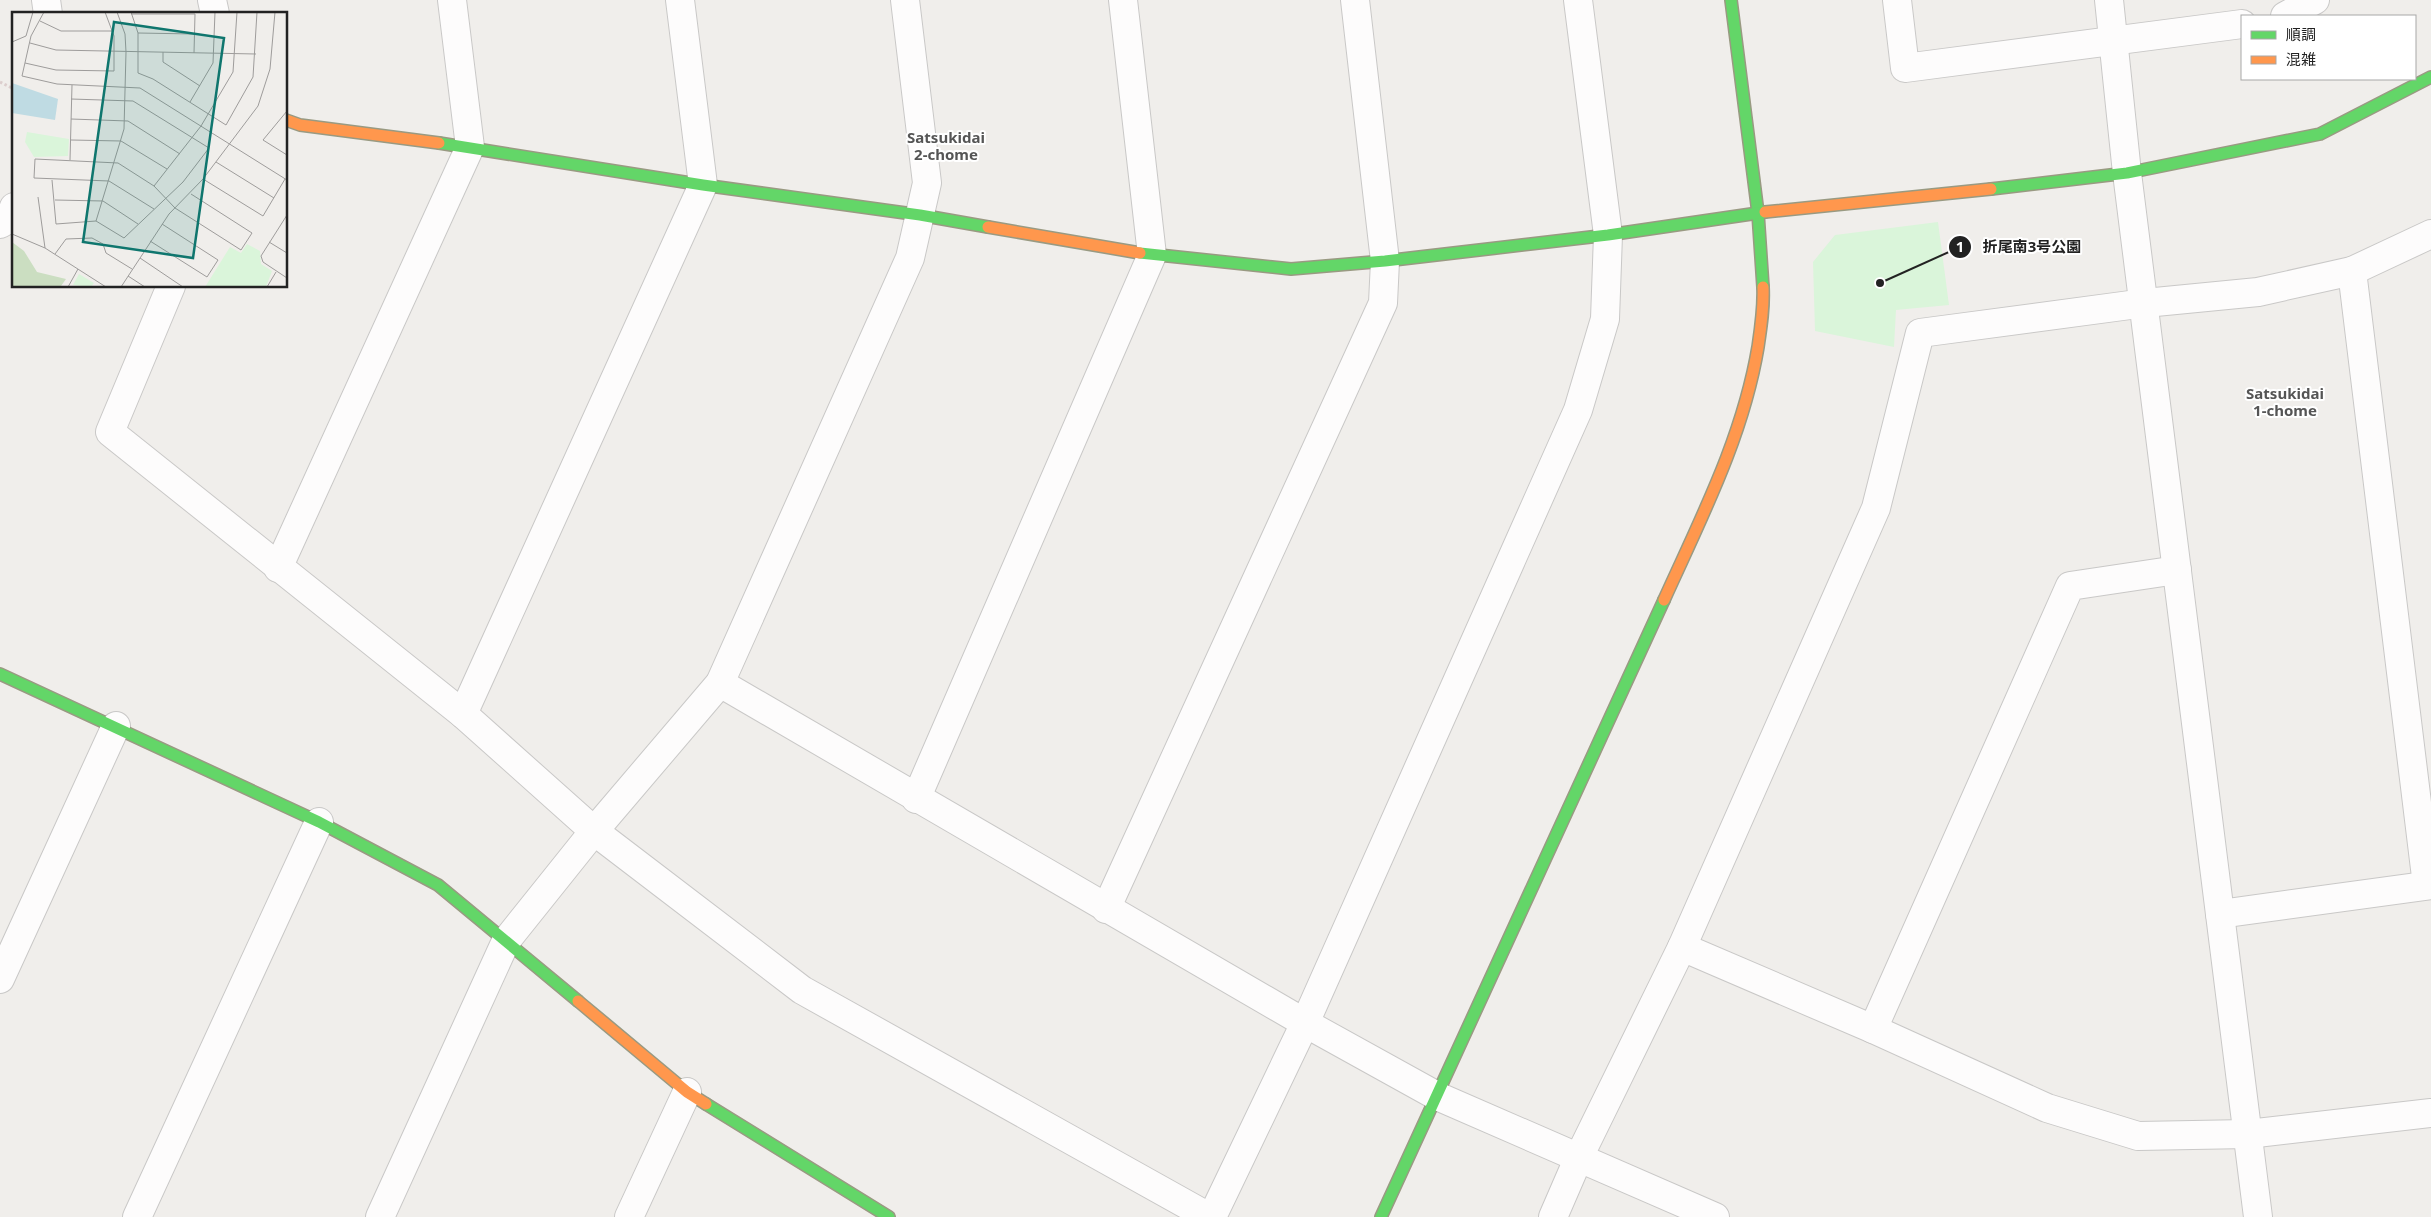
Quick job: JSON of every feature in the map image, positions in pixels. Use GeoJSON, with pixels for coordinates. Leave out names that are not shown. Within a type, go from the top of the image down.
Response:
{"type":"FeatureCollection","features":[{"type":"Feature","properties":{"kind":"street"},"geometry":{"type":"LineString","coordinates":[[278,568],[470,147],[452,0]]}},
{"type":"Feature","properties":{"kind":"street"},"geometry":{"type":"LineString","coordinates":[[463,714],[703,185],[680,0]]}},
{"type":"Feature","properties":{"kind":"street"},"geometry":{"type":"LineString","coordinates":[[380,1217],[506,940],[594,831],[720,683],[910,258],[927,183],[905,0]]}},
{"type":"Feature","properties":{"kind":"street"},"geometry":{"type":"LineString","coordinates":[[916,799],[1152,255],[1123,0]]}},
{"type":"Feature","properties":{"kind":"street"},"geometry":{"type":"LineString","coordinates":[[1106,909],[1383,303],[1385,261],[1354,0]]}},
{"type":"Feature","properties":{"kind":"street"},"geometry":{"type":"LineString","coordinates":[[170,288],[110,432],[463,714],[594,831],[802,990],[1210,1217],[1305,1023],[1578,410],[1605,319],[1608,235],[1578,0]]}},
{"type":"Feature","properties":{"kind":"street"},"geometry":{"type":"LineString","coordinates":[[1381,1217],[1724,469],[1752,382],[1764,307],[1758,213],[1731,0]]}},
{"type":"Feature","properties":{"kind":"street"},"geometry":{"type":"LineString","coordinates":[[1897,0],[1905,68],[2241,24]]}},
{"type":"Feature","properties":{"kind":"street"},"geometry":{"type":"LineString","coordinates":[[2109,0],[2127,173],[2145,303],[2258,1217]]}},
{"type":"Feature","properties":{"kind":"street"},"geometry":{"type":"LineString","coordinates":[[2287,15],[2315,0]]}},
{"type":"Feature","properties":{"kind":"street"},"geometry":{"type":"LineString","coordinates":[[288,121],[300,125],[470,147],[703,185],[920,215],[1152,255],[1291,269],[1385,261],[1608,235],[1758,213],[1859,204],[2127,173],[2320,134],[2431,77]]}},
{"type":"Feature","properties":{"kind":"street"},"geometry":{"type":"LineString","coordinates":[[0,224],[9,220],[12,212]]}},
{"type":"Feature","properties":{"kind":"street"},"geometry":{"type":"LineString","coordinates":[[1553,1217],[1579,1157],[1682,948],[1876,508],[1920,333],[2145,303],[2258,292],[2352,271],[2431,234]]}},
{"type":"Feature","properties":{"kind":"street"},"geometry":{"type":"LineString","coordinates":[[2220,914],[2429,885],[2352,271]]}},
{"type":"Feature","properties":{"kind":"street"},"geometry":{"type":"LineString","coordinates":[[1873,1029],[2070,586],[2177,570]]}},
{"type":"Feature","properties":{"kind":"street"},"geometry":{"type":"LineString","coordinates":[[0,674],[116,726],[318,822],[438,885],[687,1092],[792,1156],[874,1213]]}},
{"type":"Feature","properties":{"kind":"street"},"geometry":{"type":"LineString","coordinates":[[720,683],[1106,909],[1437,1096],[1715,1217]]}},
{"type":"Feature","properties":{"kind":"street"},"geometry":{"type":"LineString","coordinates":[[0,979],[116,726]]}},
{"type":"Feature","properties":{"kind":"street"},"geometry":{"type":"LineString","coordinates":[[138,1217],[318,822]]}},
{"type":"Feature","properties":{"kind":"street"},"geometry":{"type":"LineString","coordinates":[[1682,948],[1873,1029],[2047,1108],[2138,1136],[2248,1134],[2431,1113]]}},
{"type":"Feature","properties":{"kind":"street"},"geometry":{"type":"LineString","coordinates":[[629,1217],[687,1092]]}},
{"type":"Feature","properties":{"kind":"path"},"geometry":{"type":"LineString","coordinates":[[0,82],[12,88]]}},
{"type":"Feature","properties":{"kind":"green space"},"geometry":{"type":"Polygon","coordinates":[[[1938,222],[1949,305],[1896,310],[1894,347],[1815,331],[1813,262],[1835,235],[1938,222]]]}},
{"type":"Feature","properties":{"kind":"traffic: fast"},"geometry":{"type":"LineString","coordinates":[[1731,0],[1758,213],[1763,287]]}},
{"type":"Feature","properties":{"kind":"traffic: fast"},"geometry":{"type":"LineString","coordinates":[[1991,189],[2127,173],[2320,134],[2431,77]]}},
{"type":"Feature","properties":{"kind":"traffic: fast"},"geometry":{"type":"LineString","coordinates":[[439,143],[703,185],[920,215],[988,227]]}},
{"type":"Feature","properties":{"kind":"traffic: fast"},"geometry":{"type":"LineString","coordinates":[[1140,253],[1291,269],[1385,261],[1608,235],[1765,212]]}},
{"type":"Feature","properties":{"kind":"traffic: fast"},"geometry":{"type":"LineString","coordinates":[[1381,1217],[1664,600]]}},
{"type":"Feature","properties":{"kind":"traffic: fast"},"geometry":{"type":"LineString","coordinates":[[0,674],[319,822],[438,885],[578,1001]]}},
{"type":"Feature","properties":{"kind":"traffic: fast"},"geometry":{"type":"LineString","coordinates":[[706,1104],[889,1217]]}},
{"type":"Feature","properties":{"kind":"traffic: slow"},"geometry":{"type":"LineString","coordinates":[[288,121],[300,125],[439,143]]}},
{"type":"Feature","properties":{"kind":"traffic: slow"},"geometry":{"type":"LineString","coordinates":[[1765,212],[1991,189]]}},
{"type":"Feature","properties":{"kind":"traffic: slow"},"geometry":{"type":"LineString","coordinates":[[988,227],[1140,253]]}},
{"type":"Feature","properties":{"kind":"traffic: slow"},"geometry":{"type":"LineString","coordinates":[[1664,600],[1706,508],[1742,413],[1758,347],[1763,310],[1763,287]]}},
{"type":"Feature","properties":{"kind":"traffic: slow"},"geometry":{"type":"LineString","coordinates":[[578,1001],[687,1092],[706,1104]]}},
{"type":"Feature","properties":{"kind":"place","name":"折尾南3号公園"},"geometry":{"type":"Point","coordinates":[1880,283]}},
{"type":"Feature","properties":{"kind":"district","name":"Satsukidai 2-chome"},"geometry":{"type":"Point","coordinates":[946,146]}},
{"type":"Feature","properties":{"kind":"district","name":"Satsukidai 1-chome"},"geometry":{"type":"Point","coordinates":[2285,402]}}]}
